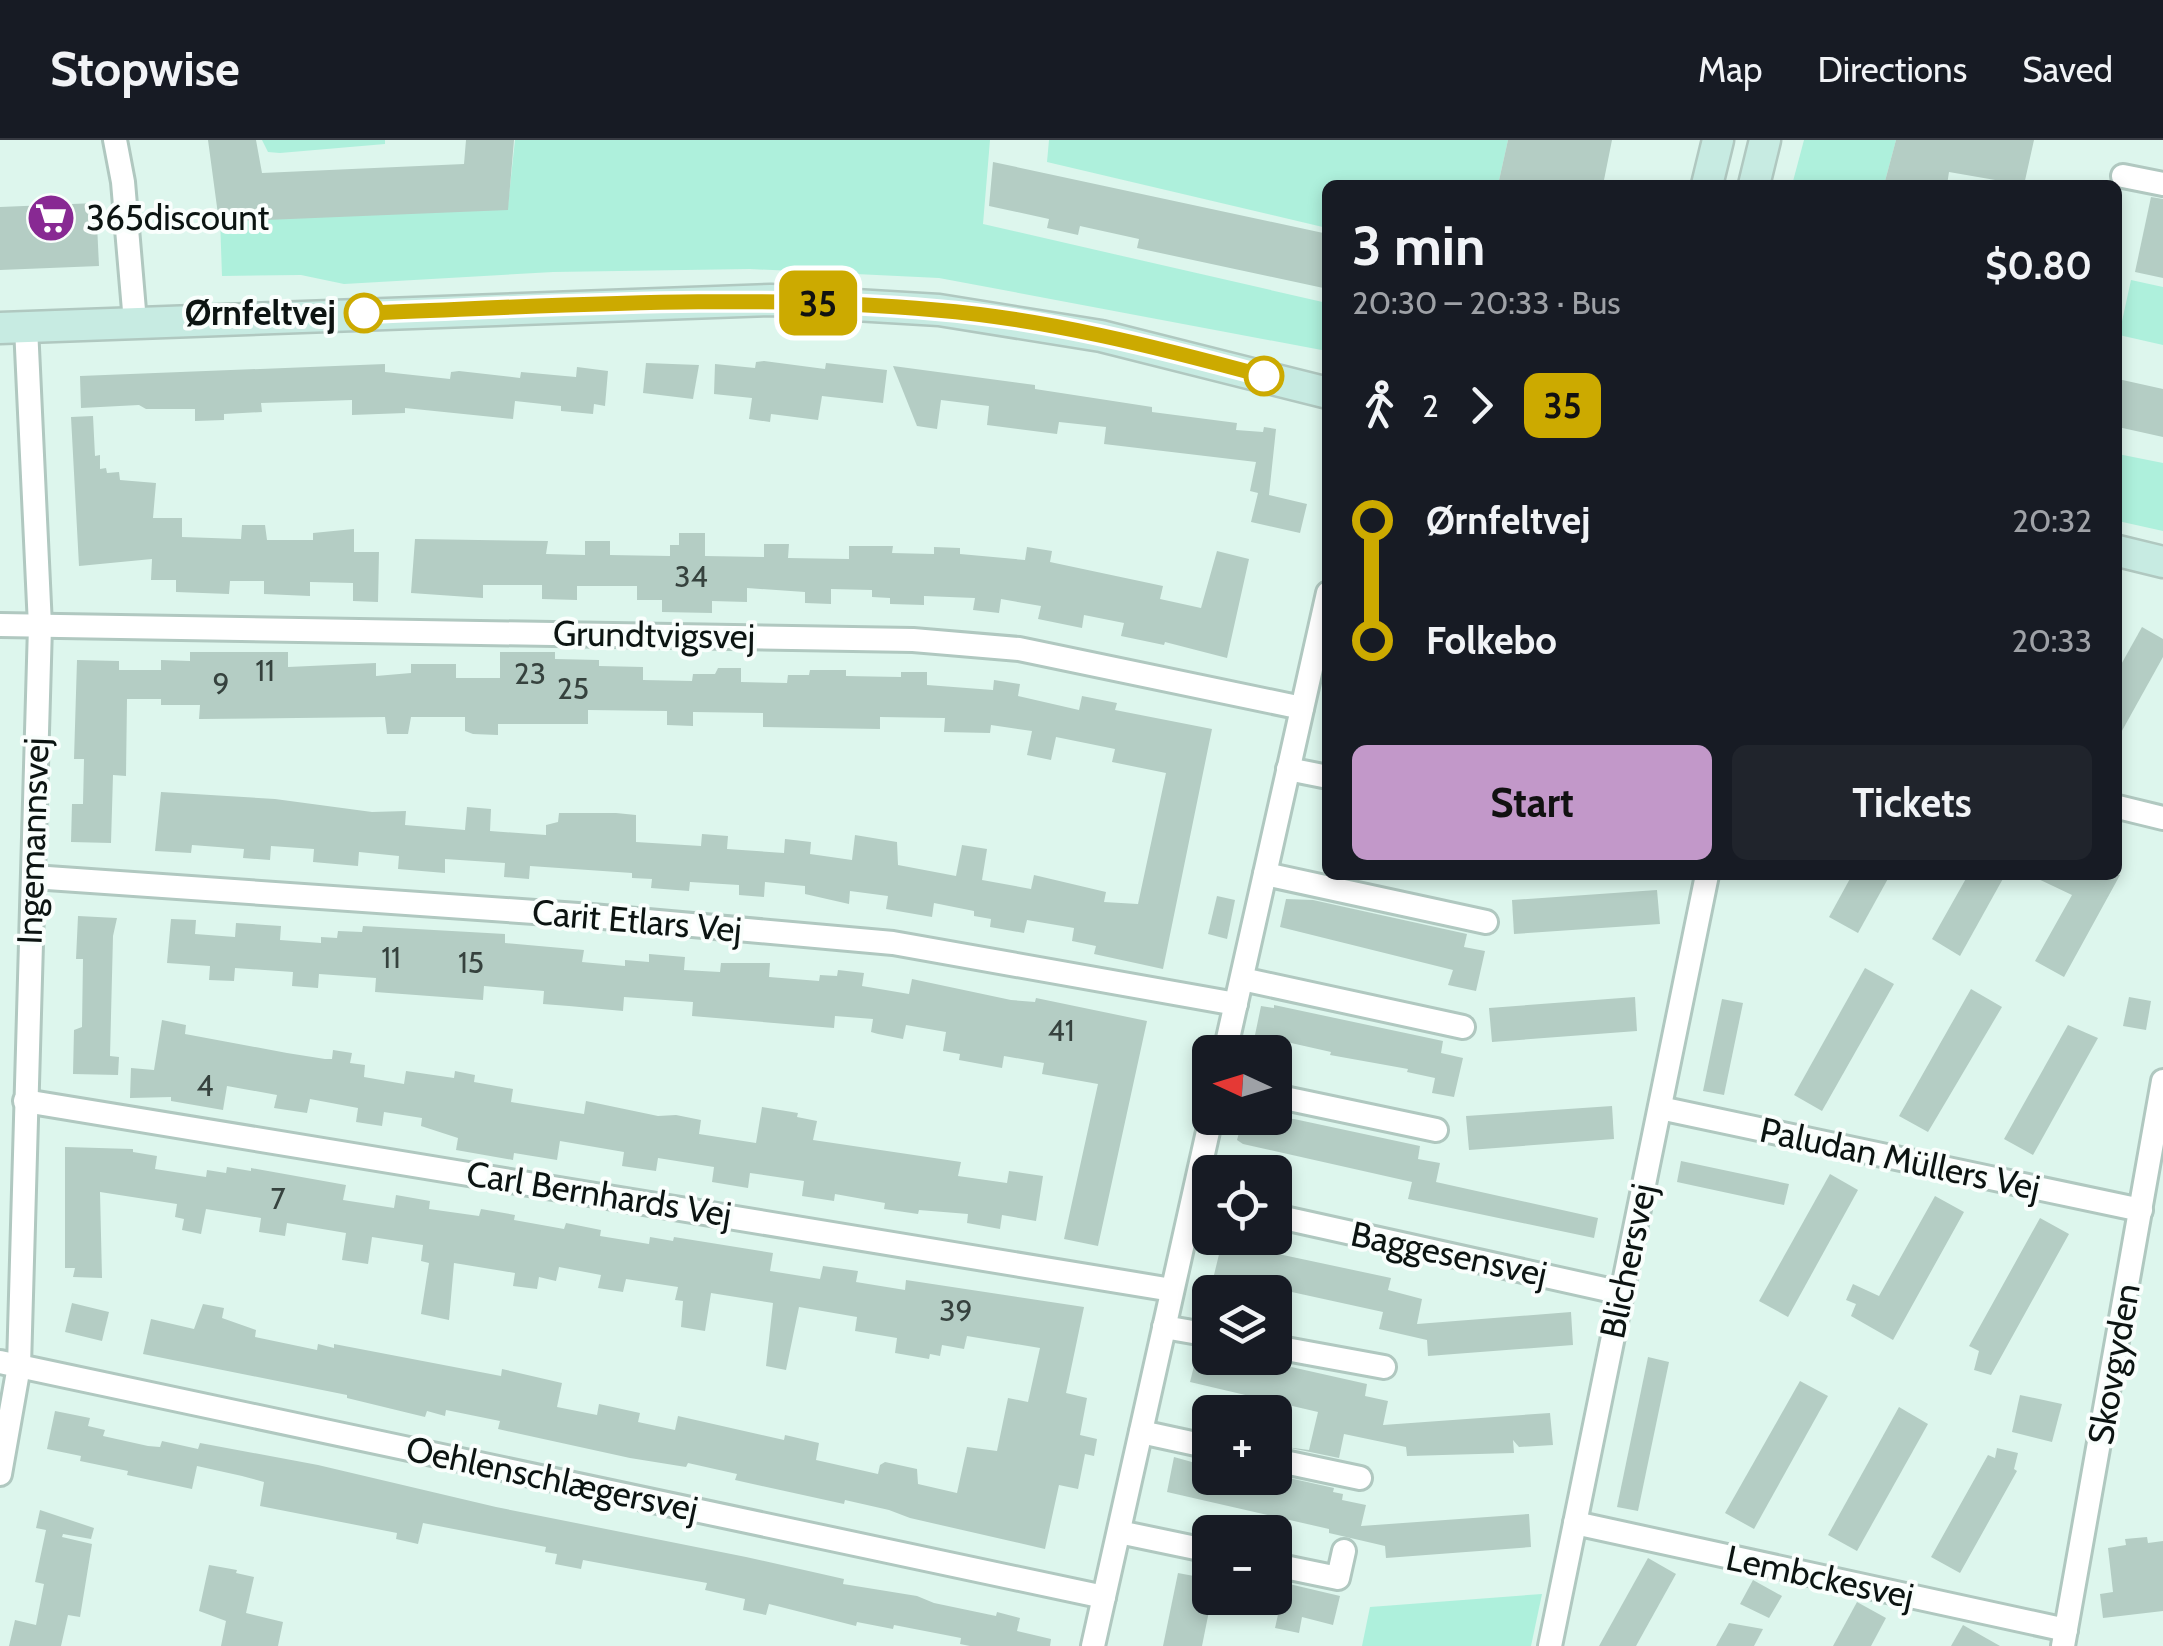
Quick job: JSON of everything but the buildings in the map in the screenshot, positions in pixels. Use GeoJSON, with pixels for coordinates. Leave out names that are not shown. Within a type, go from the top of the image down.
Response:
{"type":"FeatureCollection","features":[{"type":"Feature","properties":{"kind":"main road"},"geometry":{"type":"LineString","coordinates":[[1708,180],[1718,140]]}},
{"type":"Feature","properties":{"kind":"main road"},"geometry":{"type":"LineString","coordinates":[[1755,180],[1766,140]]}},
{"type":"Feature","properties":{"kind":"main road"},"geometry":{"type":"LineString","coordinates":[[13,328],[771,300],[939,310],[1101,336],[1322,391]]}},
{"type":"Feature","properties":{"kind":"main road"},"geometry":{"type":"LineString","coordinates":[[1193,357],[1227,356],[1322,373]]}},
{"type":"Feature","properties":{"kind":"main road"},"geometry":{"type":"LineString","coordinates":[[2122,552],[2163,562]]}},
{"type":"Feature","properties":{"kind":"street"},"geometry":{"type":"LineString","coordinates":[[115,140],[123,182],[135,322]]}},
{"type":"Feature","properties":{"kind":"street"},"geometry":{"type":"LineString","coordinates":[[2123,176],[2163,184]]}},
{"type":"Feature","properties":{"kind":"street","name":"Ingemannsvej"},"geometry":{"type":"LineString","coordinates":[[0,1474],[25,1101],[40,626],[13,328]]}},
{"type":"Feature","properties":{"kind":"street","name":"Grundtvigsvej"},"geometry":{"type":"LineString","coordinates":[[0,625],[913,640],[1019,650],[1302,708]]}},
{"type":"Feature","properties":{"kind":"street"},"geometry":{"type":"LineString","coordinates":[[1229,1035],[1302,708],[1320,665]]}},
{"type":"Feature","properties":{"kind":"street"},"geometry":{"type":"LineString","coordinates":[[1288,769],[1322,776]]}},
{"type":"Feature","properties":{"kind":"street"},"geometry":{"type":"LineString","coordinates":[[2122,808],[2163,818]]}},
{"type":"Feature","properties":{"kind":"street"},"geometry":{"type":"LineString","coordinates":[[1265,874],[1486,922]]}},
{"type":"Feature","properties":{"kind":"street","name":"Carit Etlars Vej"},"geometry":{"type":"LineString","coordinates":[[33,877],[573,914],[893,943],[1236,1004]]}},
{"type":"Feature","properties":{"kind":"street","name":"Blichersvej"},"geometry":{"type":"LineString","coordinates":[[1550,1646],[1706,880]]}},
{"type":"Feature","properties":{"kind":"street"},"geometry":{"type":"LineString","coordinates":[[1242,979],[1463,1028]]}},
{"type":"Feature","properties":{"kind":"street","name":"Skovgyden"},"geometry":{"type":"LineString","coordinates":[[2065,1638],[2163,1081]]}},
{"type":"Feature","properties":{"kind":"street"},"geometry":{"type":"LineString","coordinates":[[1292,1100],[1436,1130]]}},
{"type":"Feature","properties":{"kind":"street","name":"Carl Bernhards Vej"},"geometry":{"type":"LineString","coordinates":[[25,1101],[1172,1290]]}},
{"type":"Feature","properties":{"kind":"street","name":"Paludan Müllers Vej"},"geometry":{"type":"LineString","coordinates":[[1660,1108],[2163,1225]]}},
{"type":"Feature","properties":{"kind":"street","name":"Baggesensvej"},"geometry":{"type":"LineString","coordinates":[[1292,1220],[1622,1293]]}},
{"type":"Feature","properties":{"kind":"street"},"geometry":{"type":"LineString","coordinates":[[1093,1646],[1172,1290],[1192,1230]]}},
{"type":"Feature","properties":{"kind":"street"},"geometry":{"type":"LineString","coordinates":[[1164,1327],[1192,1332]]}},
{"type":"Feature","properties":{"kind":"street"},"geometry":{"type":"LineString","coordinates":[[1292,1350],[1384,1367]]}},
{"type":"Feature","properties":{"kind":"street","name":"Oehlenschlægersvej"},"geometry":{"type":"LineString","coordinates":[[10,1364],[1104,1597]]}},
{"type":"Feature","properties":{"kind":"street"},"geometry":{"type":"LineString","coordinates":[[1141,1432],[1192,1443]]}},
{"type":"Feature","properties":{"kind":"street"},"geometry":{"type":"LineString","coordinates":[[1292,1464],[1360,1478]]}},
{"type":"Feature","properties":{"kind":"street","name":"Lembckesvej"},"geometry":{"type":"LineString","coordinates":[[1575,1523],[2065,1638]]}},
{"type":"Feature","properties":{"kind":"street"},"geometry":{"type":"LineString","coordinates":[[1119,1532],[1192,1547]]}},
{"type":"Feature","properties":{"kind":"street"},"geometry":{"type":"LineString","coordinates":[[1292,1569],[1338,1578],[1344,1551]]}},
{"type":"Feature","properties":{"kind":"green space"},"geometry":{"type":"Polygon","coordinates":[[[262,140],[385,140],[385,144],[280,153],[268,152],[262,140]]]}},
{"type":"Feature","properties":{"kind":"green space"},"geometry":{"type":"Polygon","coordinates":[[[515,140],[990,140],[983,224],[1322,302],[1322,350],[939,278],[750,269],[553,272],[344,284],[301,275],[222,276],[220,218],[508,205],[515,140]]]}},
{"type":"Feature","properties":{"kind":"green space"},"geometry":{"type":"Polygon","coordinates":[[[1049,140],[1508,140],[1499,180],[1322,180],[1322,227],[1047,162],[1049,140]]]}},
{"type":"Feature","properties":{"kind":"green space"},"geometry":{"type":"Polygon","coordinates":[[[1804,140],[1896,140],[1885,180],[1793,180],[1804,140]]]}},
{"type":"Feature","properties":{"kind":"green space"},"geometry":{"type":"Polygon","coordinates":[[[2131,280],[2163,287],[2163,345],[2122,336],[2131,280]]]}},
{"type":"Feature","properties":{"kind":"green space"},"geometry":{"type":"Polygon","coordinates":[[[2122,455],[2163,463],[2163,531],[2122,522],[2122,455]]]}},
{"type":"Feature","properties":{"kind":"green space"},"geometry":{"type":"Polygon","coordinates":[[[1542,1594],[1531,1646],[1362,1646],[1370,1607],[1542,1594]]]}},
{"type":"Feature","properties":{"kind":"bus line","name":"35"},"geometry":{"type":"LineString","coordinates":[[364,313],[771,300],[939,310],[1101,336],[1264,376]]}},
{"type":"Feature","properties":{"kind":"place","name":"365discount"},"geometry":{"type":"Point","coordinates":[51,218]}},
{"type":"Feature","properties":{"kind":"place","name":"Ørnfeltvej"},"geometry":{"type":"Point","coordinates":[364,313]}}]}
